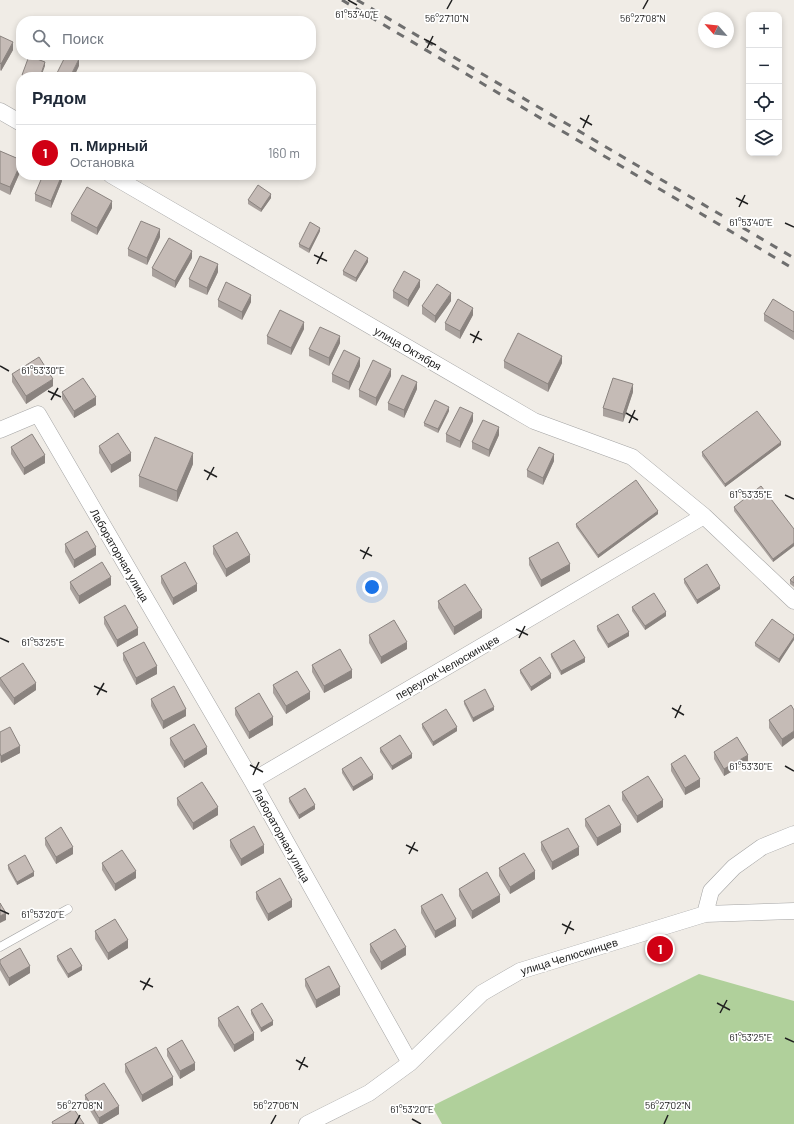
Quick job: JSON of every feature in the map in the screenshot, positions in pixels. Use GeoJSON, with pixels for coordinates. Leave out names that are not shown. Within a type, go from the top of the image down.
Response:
{"type":"FeatureCollection","features":[{"type":"Feature","properties":{"kind":"street"},"geometry":{"type":"LineString","coordinates":[[0,111],[16,120]]}},
{"type":"Feature","properties":{"kind":"street","name":"улица Октября"},"geometry":{"type":"LineString","coordinates":[[120,180],[534,421],[632,457],[704,516],[794,601]]}},
{"type":"Feature","properties":{"kind":"street","name":"Лабораторная улица"},"geometry":{"type":"LineString","coordinates":[[0,430],[38,414],[252,781],[410,1064]]}},
{"type":"Feature","properties":{"kind":"street","name":"переулок Челюскинцев"},"geometry":{"type":"LineString","coordinates":[[252,781],[704,516]]}},
{"type":"Feature","properties":{"kind":"street"},"geometry":{"type":"LineString","coordinates":[[705,914],[711,891],[734,867],[762,847],[794,834]]}},
{"type":"Feature","properties":{"kind":"street","name":"улица Челюскинцев"},"geometry":{"type":"LineString","coordinates":[[307,1124],[369,1093],[410,1064],[464,1009],[482,993],[502,980],[543,963],[600,948],[705,914],[794,910]]}},
{"type":"Feature","properties":{"kind":"lane"},"geometry":{"type":"LineString","coordinates":[[0,947],[68,909]]}},
{"type":"Feature","properties":{"kind":"green space"},"geometry":{"type":"Polygon","coordinates":[[[699,974],[794,1001],[794,1124],[442,1124],[432,1106],[699,974]]]}},
{"type":"Feature","properties":{"kind":"building"},"geometry":{"type":"Polygon","coordinates":[[[0,36],[13,42],[1,64],[0,63],[0,36]]]}},
{"type":"Feature","properties":{"kind":"building"},"geometry":{"type":"Polygon","coordinates":[[[28,60],[40,60],[45,62],[42,72],[23,72],[28,60]]]}},
{"type":"Feature","properties":{"kind":"building"},"geometry":{"type":"Polygon","coordinates":[[[64,60],[78,60],[72,72],[58,72],[64,60]]]}},
{"type":"Feature","properties":{"kind":"building"},"geometry":{"type":"Polygon","coordinates":[[[0,151],[16,158],[16,174],[10,187],[0,183],[0,151]]]}},
{"type":"Feature","properties":{"kind":"building"},"geometry":{"type":"Polygon","coordinates":[[[41,180],[60,180],[51,201],[35,194],[41,180]]]}},
{"type":"Feature","properties":{"kind":"building"},"geometry":{"type":"Polygon","coordinates":[[[258,185],[271,194],[261,209],[248,200],[258,185]]]}},
{"type":"Feature","properties":{"kind":"building"},"geometry":{"type":"Polygon","coordinates":[[[87,187],[112,201],[97,228],[71,214],[87,187]]]}},
{"type":"Feature","properties":{"kind":"building"},"geometry":{"type":"Polygon","coordinates":[[[141,221],[160,229],[147,258],[128,249],[141,221]]]}},
{"type":"Feature","properties":{"kind":"building"},"geometry":{"type":"Polygon","coordinates":[[[310,222],[320,228],[309,249],[299,244],[310,222]]]}},
{"type":"Feature","properties":{"kind":"building"},"geometry":{"type":"Polygon","coordinates":[[[169,238],[192,251],[175,281],[152,268],[169,238]]]}},
{"type":"Feature","properties":{"kind":"building"},"geometry":{"type":"Polygon","coordinates":[[[355,250],[368,258],[356,278],[343,271],[355,250]]]}},
{"type":"Feature","properties":{"kind":"building"},"geometry":{"type":"Polygon","coordinates":[[[200,256],[218,264],[207,288],[189,279],[200,256]]]}},
{"type":"Feature","properties":{"kind":"building"},"geometry":{"type":"Polygon","coordinates":[[[404,271],[420,280],[408,300],[393,291],[404,271]]]}},
{"type":"Feature","properties":{"kind":"building"},"geometry":{"type":"Polygon","coordinates":[[[226,282],[251,295],[242,312],[218,300],[226,282]]]}},
{"type":"Feature","properties":{"kind":"building"},"geometry":{"type":"Polygon","coordinates":[[[437,284],[451,293],[435,316],[422,306],[437,284]]]}},
{"type":"Feature","properties":{"kind":"building"},"geometry":{"type":"Polygon","coordinates":[[[458,299],[473,308],[460,331],[445,323],[458,299]]]}},
{"type":"Feature","properties":{"kind":"building"},"geometry":{"type":"Polygon","coordinates":[[[773,299],[794,312],[794,332],[764,314],[773,299]]]}},
{"type":"Feature","properties":{"kind":"building"},"geometry":{"type":"Polygon","coordinates":[[[280,310],[304,322],[291,348],[267,336],[280,310]]]}},
{"type":"Feature","properties":{"kind":"building"},"geometry":{"type":"Polygon","coordinates":[[[320,327],[340,336],[329,358],[309,349],[320,327]]]}},
{"type":"Feature","properties":{"kind":"building"},"geometry":{"type":"Polygon","coordinates":[[[518,333],[562,356],[548,384],[504,361],[518,333]]]}},
{"type":"Feature","properties":{"kind":"building"},"geometry":{"type":"Polygon","coordinates":[[[344,350],[360,358],[349,382],[332,374],[344,350]]]}},
{"type":"Feature","properties":{"kind":"building"},"geometry":{"type":"Polygon","coordinates":[[[39,357],[53,379],[26,396],[12,374],[39,357]]]}},
{"type":"Feature","properties":{"kind":"building"},"geometry":{"type":"Polygon","coordinates":[[[373,360],[391,369],[376,398],[359,390],[373,360]]]}},
{"type":"Feature","properties":{"kind":"building"},"geometry":{"type":"Polygon","coordinates":[[[402,375],[417,382],[404,410],[388,403],[402,375]]]}},
{"type":"Feature","properties":{"kind":"building"},"geometry":{"type":"Polygon","coordinates":[[[83,378],[96,397],[74,411],[62,392],[83,378]]]}},
{"type":"Feature","properties":{"kind":"building"},"geometry":{"type":"Polygon","coordinates":[[[613,378],[633,384],[623,414],[603,408],[613,378]]]}},
{"type":"Feature","properties":{"kind":"building"},"geometry":{"type":"Polygon","coordinates":[[[435,400],[449,407],[438,429],[424,423],[435,400]]]}},
{"type":"Feature","properties":{"kind":"building"},"geometry":{"type":"Polygon","coordinates":[[[460,407],[473,413],[460,441],[446,434],[460,407]]]}},
{"type":"Feature","properties":{"kind":"building"},"geometry":{"type":"Polygon","coordinates":[[[757,411],[781,442],[725,484],[702,452],[757,411]]]}},
{"type":"Feature","properties":{"kind":"building"},"geometry":{"type":"Polygon","coordinates":[[[483,420],[499,427],[489,450],[472,442],[483,420]]]}},
{"type":"Feature","properties":{"kind":"building"},"geometry":{"type":"Polygon","coordinates":[[[118,433],[131,453],[111,465],[99,446],[118,433]]]}},
{"type":"Feature","properties":{"kind":"building"},"geometry":{"type":"Polygon","coordinates":[[[32,434],[45,455],[24,468],[11,447],[32,434]]]}},
{"type":"Feature","properties":{"kind":"building"},"geometry":{"type":"Polygon","coordinates":[[[155,437],[193,453],[177,491],[139,476],[155,437]]]}},
{"type":"Feature","properties":{"kind":"building"},"geometry":{"type":"Polygon","coordinates":[[[539,447],[554,454],[543,478],[527,470],[539,447]]]}},
{"type":"Feature","properties":{"kind":"building"},"geometry":{"type":"Polygon","coordinates":[[[636,480],[658,511],[598,555],[576,524],[636,480]]]}},
{"type":"Feature","properties":{"kind":"building"},"geometry":{"type":"Polygon","coordinates":[[[761,486],[794,529],[794,543],[773,559],[734,507],[761,486]]]}},
{"type":"Feature","properties":{"kind":"building"},"geometry":{"type":"Polygon","coordinates":[[[87,531],[96,547],[74,560],[65,544],[87,531]]]}},
{"type":"Feature","properties":{"kind":"building"},"geometry":{"type":"Polygon","coordinates":[[[237,532],[250,555],[226,569],[213,546],[237,532]]]}},
{"type":"Feature","properties":{"kind":"building"},"geometry":{"type":"Polygon","coordinates":[[[558,542],[570,564],[541,580],[529,558],[558,542]]]}},
{"type":"Feature","properties":{"kind":"building"},"geometry":{"type":"Polygon","coordinates":[[[102,562],[111,577],[79,596],[70,582],[102,562]]]}},
{"type":"Feature","properties":{"kind":"building"},"geometry":{"type":"Polygon","coordinates":[[[185,562],[197,584],[173,598],[161,576],[185,562]]]}},
{"type":"Feature","properties":{"kind":"building"},"geometry":{"type":"Polygon","coordinates":[[[707,564],[720,586],[697,600],[684,579],[707,564]]]}},
{"type":"Feature","properties":{"kind":"building"},"geometry":{"type":"Polygon","coordinates":[[[794,576],[794,583],[790,580],[794,576]]]}},
{"type":"Feature","properties":{"kind":"building"},"geometry":{"type":"Polygon","coordinates":[[[465,584],[482,610],[454,627],[438,601],[465,584]]]}},
{"type":"Feature","properties":{"kind":"building"},"geometry":{"type":"Polygon","coordinates":[[[654,593],[666,612],[645,626],[632,607],[654,593]]]}},
{"type":"Feature","properties":{"kind":"building"},"geometry":{"type":"Polygon","coordinates":[[[125,605],[138,628],[117,640],[104,617],[125,605]]]}},
{"type":"Feature","properties":{"kind":"building"},"geometry":{"type":"Polygon","coordinates":[[[618,614],[629,632],[608,644],[597,626],[618,614]]]}},
{"type":"Feature","properties":{"kind":"building"},"geometry":{"type":"Polygon","coordinates":[[[772,619],[794,635],[779,659],[755,643],[772,619]]]}},
{"type":"Feature","properties":{"kind":"building"},"geometry":{"type":"Polygon","coordinates":[[[394,620],[407,642],[381,657],[369,635],[394,620]]]}},
{"type":"Feature","properties":{"kind":"building"},"geometry":{"type":"Polygon","coordinates":[[[574,640],[585,658],[561,671],[551,654],[574,640]]]}},
{"type":"Feature","properties":{"kind":"building"},"geometry":{"type":"Polygon","coordinates":[[[144,642],[157,666],[136,678],[123,653],[144,642]]]}},
{"type":"Feature","properties":{"kind":"building"},"geometry":{"type":"Polygon","coordinates":[[[340,649],[352,670],[324,686],[312,665],[340,649]]]}},
{"type":"Feature","properties":{"kind":"building"},"geometry":{"type":"Polygon","coordinates":[[[540,657],[551,674],[531,687],[520,670],[540,657]]]}},
{"type":"Feature","properties":{"kind":"building"},"geometry":{"type":"Polygon","coordinates":[[[23,663],[36,683],[14,698],[0,678],[23,663]]]}},
{"type":"Feature","properties":{"kind":"building"},"geometry":{"type":"Polygon","coordinates":[[[297,671],[310,692],[286,706],[273,685],[297,671]]]}},
{"type":"Feature","properties":{"kind":"building"},"geometry":{"type":"Polygon","coordinates":[[[174,686],[186,709],[163,721],[151,699],[174,686]]]}},
{"type":"Feature","properties":{"kind":"building"},"geometry":{"type":"Polygon","coordinates":[[[485,689],[494,707],[473,718],[464,701],[485,689]]]}},
{"type":"Feature","properties":{"kind":"building"},"geometry":{"type":"Polygon","coordinates":[[[259,693],[273,717],[249,732],[235,708],[259,693]]]}},
{"type":"Feature","properties":{"kind":"building"},"geometry":{"type":"Polygon","coordinates":[[[791,705],[794,710],[794,731],[782,739],[769,720],[791,705]]]}},
{"type":"Feature","properties":{"kind":"building"},"geometry":{"type":"Polygon","coordinates":[[[446,709],[457,727],[433,742],[422,724],[446,709]]]}},
{"type":"Feature","properties":{"kind":"building"},"geometry":{"type":"Polygon","coordinates":[[[194,724],[207,747],[184,761],[170,738],[194,724]]]}},
{"type":"Feature","properties":{"kind":"building"},"geometry":{"type":"Polygon","coordinates":[[[10,727],[20,746],[1,756],[0,732],[10,727]]]}},
{"type":"Feature","properties":{"kind":"building"},"geometry":{"type":"Polygon","coordinates":[[[400,735],[412,754],[392,766],[380,748],[400,735]]]}},
{"type":"Feature","properties":{"kind":"building"},"geometry":{"type":"Polygon","coordinates":[[[737,737],[748,755],[724,769],[714,752],[737,737]]]}},
{"type":"Feature","properties":{"kind":"building"},"geometry":{"type":"Polygon","coordinates":[[[685,755],[700,779],[685,788],[671,764],[685,755]]]}},
{"type":"Feature","properties":{"kind":"building"},"geometry":{"type":"Polygon","coordinates":[[[361,757],[373,775],[353,787],[342,769],[361,757]]]}},
{"type":"Feature","properties":{"kind":"building"},"geometry":{"type":"Polygon","coordinates":[[[648,776],[663,800],[637,816],[622,792],[648,776]]]}},
{"type":"Feature","properties":{"kind":"building"},"geometry":{"type":"Polygon","coordinates":[[[202,782],[218,807],[193,823],[177,798],[202,782]]]}},
{"type":"Feature","properties":{"kind":"building"},"geometry":{"type":"Polygon","coordinates":[[[305,788],[315,805],[299,815],[289,798],[305,788]]]}},
{"type":"Feature","properties":{"kind":"building"},"geometry":{"type":"Polygon","coordinates":[[[609,805],[621,825],[597,838],[585,819],[609,805]]]}},
{"type":"Feature","properties":{"kind":"building"},"geometry":{"type":"Polygon","coordinates":[[[254,826],[264,845],[241,859],[230,840],[254,826]]]}},
{"type":"Feature","properties":{"kind":"building"},"geometry":{"type":"Polygon","coordinates":[[[61,827],[73,847],[56,857],[45,838],[61,827]]]}},
{"type":"Feature","properties":{"kind":"building"},"geometry":{"type":"Polygon","coordinates":[[[568,828],[579,847],[552,862],[541,842],[568,828]]]}},
{"type":"Feature","properties":{"kind":"building"},"geometry":{"type":"Polygon","coordinates":[[[122,850],[136,871],[115,884],[102,863],[122,850]]]}},
{"type":"Feature","properties":{"kind":"building"},"geometry":{"type":"Polygon","coordinates":[[[524,853],[535,871],[510,887],[499,868],[524,853]]]}},
{"type":"Feature","properties":{"kind":"building"},"geometry":{"type":"Polygon","coordinates":[[[25,855],[34,872],[17,882],[8,865],[25,855]]]}},
{"type":"Feature","properties":{"kind":"building"},"geometry":{"type":"Polygon","coordinates":[[[487,872],[500,895],[472,911],[459,889],[487,872]]]}},
{"type":"Feature","properties":{"kind":"building"},"geometry":{"type":"Polygon","coordinates":[[[280,878],[292,900],[268,914],[256,892],[280,878]]]}},
{"type":"Feature","properties":{"kind":"building"},"geometry":{"type":"Polygon","coordinates":[[[442,894],[456,919],[435,931],[421,906],[442,894]]]}},
{"type":"Feature","properties":{"kind":"building"},"geometry":{"type":"Polygon","coordinates":[[[0,903],[6,913],[0,916],[0,903]]]}},
{"type":"Feature","properties":{"kind":"building"},"geometry":{"type":"Polygon","coordinates":[[[115,919],[128,940],[108,953],[95,931],[115,919]]]}},
{"type":"Feature","properties":{"kind":"building"},"geometry":{"type":"Polygon","coordinates":[[[395,929],[406,947],[381,962],[370,944],[395,929]]]}},
{"type":"Feature","properties":{"kind":"building"},"geometry":{"type":"Polygon","coordinates":[[[20,948],[30,966],[9,978],[0,963],[0,960],[20,948]]]}},
{"type":"Feature","properties":{"kind":"building"},"geometry":{"type":"Polygon","coordinates":[[[71,948],[82,966],[68,974],[57,956],[71,948]]]}},
{"type":"Feature","properties":{"kind":"building"},"geometry":{"type":"Polygon","coordinates":[[[329,966],[340,987],[316,1000],[305,979],[329,966]]]}},
{"type":"Feature","properties":{"kind":"building"},"geometry":{"type":"Polygon","coordinates":[[[262,1003],[273,1021],[261,1028],[251,1010],[262,1003]]]}},
{"type":"Feature","properties":{"kind":"building"},"geometry":{"type":"Polygon","coordinates":[[[238,1006],[254,1033],[234,1045],[218,1018],[238,1006]]]}},
{"type":"Feature","properties":{"kind":"building"},"geometry":{"type":"Polygon","coordinates":[[[182,1040],[195,1063],[180,1071],[167,1049],[182,1040]]]}},
{"type":"Feature","properties":{"kind":"building"},"geometry":{"type":"Polygon","coordinates":[[[156,1047],[173,1077],[142,1095],[125,1064],[156,1047]]]}},
{"type":"Feature","properties":{"kind":"building"},"geometry":{"type":"Polygon","coordinates":[[[104,1083],[119,1106],[99,1118],[85,1095],[104,1083]]]}},
{"type":"Feature","properties":{"kind":"building"},"geometry":{"type":"Polygon","coordinates":[[[74,1109],[84,1124],[53,1124],[52,1122],[74,1109]]]}},
{"type":"Feature","properties":{"kind":"railway"},"geometry":{"type":"LineString","coordinates":[[342,0],[794,269]]}},
{"type":"Feature","properties":{"kind":"railway"},"geometry":{"type":"LineString","coordinates":[[357,0],[794,258]]}},
{"type":"Feature","properties":{"kind":"place","name":"п. Мирный"},"geometry":{"type":"Point","coordinates":[660,949]}}]}
